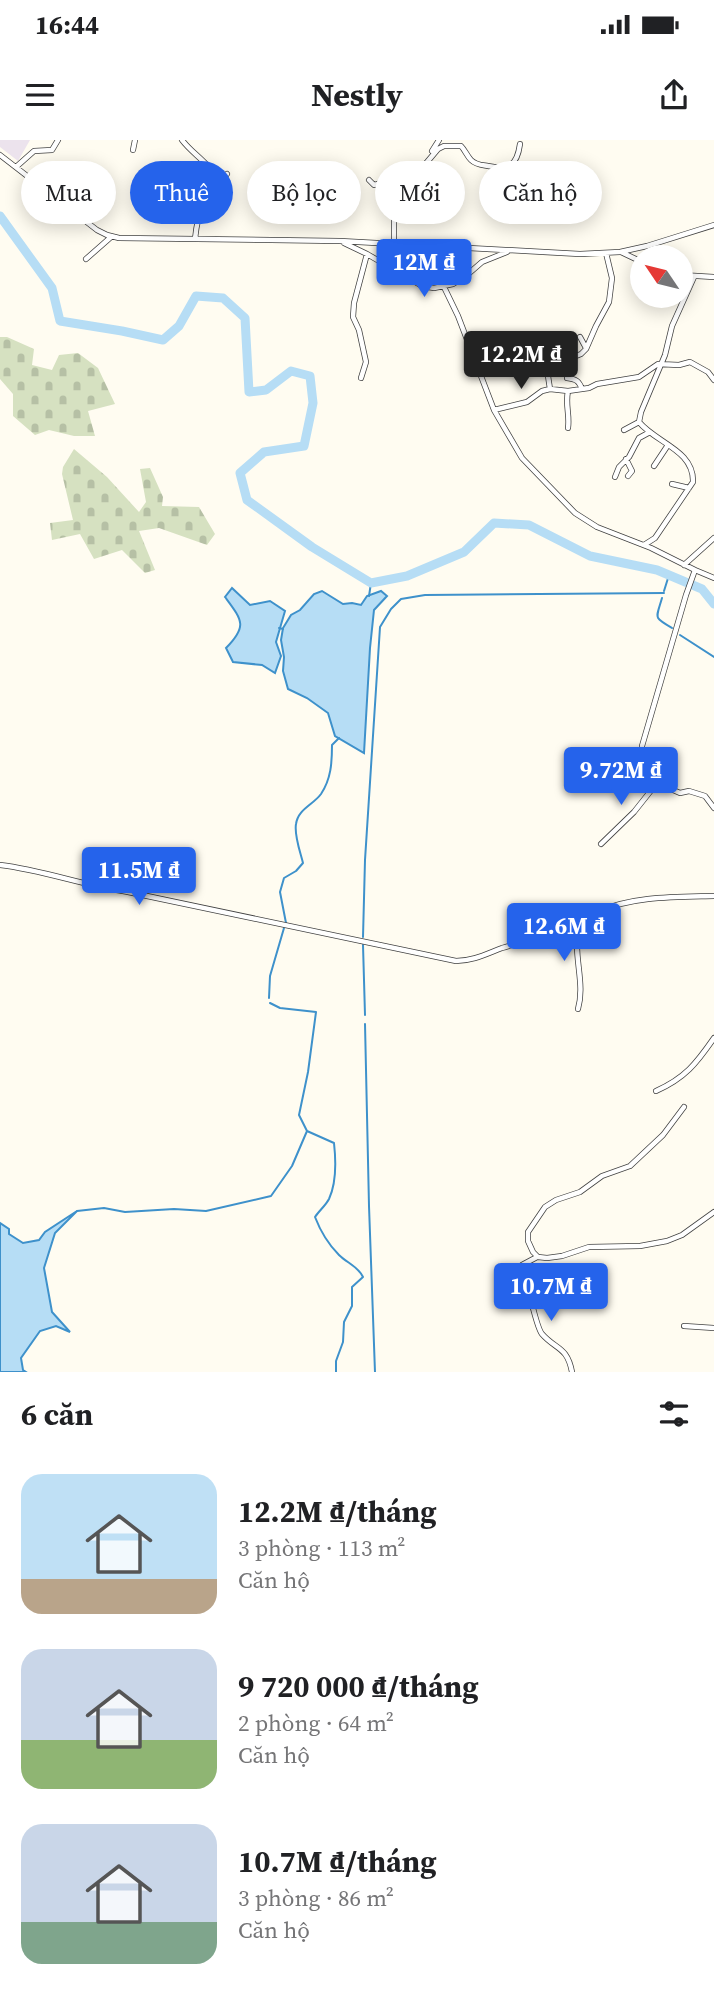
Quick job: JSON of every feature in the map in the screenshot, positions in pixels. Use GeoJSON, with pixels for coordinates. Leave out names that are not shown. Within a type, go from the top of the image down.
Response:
{"type":"FeatureCollection","features":[{"type":"Feature","properties":{"kind":"street"},"geometry":{"type":"LineString","coordinates":[[16,167],[34,151],[52,150],[58,140]]}},
{"type":"Feature","properties":{"kind":"street"},"geometry":{"type":"LineString","coordinates":[[133,150],[135,140]]}},
{"type":"Feature","properties":{"kind":"street"},"geometry":{"type":"LineString","coordinates":[[182,140],[202,161]]}},
{"type":"Feature","properties":{"kind":"street"},"geometry":{"type":"LineString","coordinates":[[428,161],[439,140]]}},
{"type":"Feature","properties":{"kind":"street"},"geometry":{"type":"LineString","coordinates":[[429,161],[438,149],[452,145],[461,146],[469,159],[476,164],[503,168],[515,162],[520,144]]}},
{"type":"Feature","properties":{"kind":"street"},"geometry":{"type":"LineString","coordinates":[[0,155],[97,230],[112,237],[137,240],[340,242],[580,254],[620,252],[714,225]]}},
{"type":"Feature","properties":{"kind":"street"},"geometry":{"type":"LineString","coordinates":[[369,180],[375,185]]}},
{"type":"Feature","properties":{"kind":"street"},"geometry":{"type":"LineString","coordinates":[[195,239],[198,224]]}},
{"type":"Feature","properties":{"kind":"street"},"geometry":{"type":"LineString","coordinates":[[394,224],[394,245]]}},
{"type":"Feature","properties":{"kind":"street"},"geometry":{"type":"LineString","coordinates":[[86,260],[112,237]]}},
{"type":"Feature","properties":{"kind":"street"},"geometry":{"type":"LineString","coordinates":[[340,242],[367,254],[422,286],[435,288],[444,287],[467,275],[482,262],[510,251]]}},
{"type":"Feature","properties":{"kind":"street"},"geometry":{"type":"LineString","coordinates":[[620,252],[630,257]]}},
{"type":"Feature","properties":{"kind":"street"},"geometry":{"type":"LineString","coordinates":[[550,389],[545,363],[581,355],[610,302],[612,278],[606,253]]}},
{"type":"Feature","properties":{"kind":"street"},"geometry":{"type":"LineString","coordinates":[[361,378],[366,362],[359,330],[353,317],[367,254]]}},
{"type":"Feature","properties":{"kind":"street"},"geometry":{"type":"LineString","coordinates":[[639,422],[662,364],[672,326],[694,277],[714,277]]}},
{"type":"Feature","properties":{"kind":"street"},"geometry":{"type":"LineString","coordinates":[[444,287],[494,410],[522,458],[575,513],[597,527],[644,545],[714,578]]}},
{"type":"Feature","properties":{"kind":"street"},"geometry":{"type":"LineString","coordinates":[[580,337],[586,349]]}},
{"type":"Feature","properties":{"kind":"street"},"geometry":{"type":"LineString","coordinates":[[494,410],[527,402],[542,391],[550,389],[568,391],[635,378],[643,375],[652,366],[662,364],[679,365],[690,362],[708,372],[714,380]]}},
{"type":"Feature","properties":{"kind":"street"},"geometry":{"type":"LineString","coordinates":[[567,378],[576,380],[582,389]]}},
{"type":"Feature","properties":{"kind":"street"},"geometry":{"type":"LineString","coordinates":[[568,391],[568,428]]}},
{"type":"Feature","properties":{"kind":"street"},"geometry":{"type":"LineString","coordinates":[[624,430],[639,422]]}},
{"type":"Feature","properties":{"kind":"street"},"geometry":{"type":"LineString","coordinates":[[639,422],[685,456],[691,468],[693,482],[655,538],[644,545]]}},
{"type":"Feature","properties":{"kind":"street"},"geometry":{"type":"LineString","coordinates":[[615,477],[639,438],[650,432]]}},
{"type":"Feature","properties":{"kind":"street"},"geometry":{"type":"LineString","coordinates":[[654,466],[668,445]]}},
{"type":"Feature","properties":{"kind":"street"},"geometry":{"type":"LineString","coordinates":[[626,459],[632,471],[628,476]]}},
{"type":"Feature","properties":{"kind":"street"},"geometry":{"type":"LineString","coordinates":[[672,484],[689,488]]}},
{"type":"Feature","properties":{"kind":"street"},"geometry":{"type":"LineString","coordinates":[[684,565],[713,540]]}},
{"type":"Feature","properties":{"kind":"street"},"geometry":{"type":"LineString","coordinates":[[641,766],[642,746],[695,571]]}},
{"type":"Feature","properties":{"kind":"street"},"geometry":{"type":"LineString","coordinates":[[624,762],[641,766],[657,783],[680,793],[705,796],[714,808]]}},
{"type":"Feature","properties":{"kind":"street"},"geometry":{"type":"LineString","coordinates":[[601,844],[634,812],[657,783]]}},
{"type":"Feature","properties":{"kind":"street"},"geometry":{"type":"LineString","coordinates":[[0,865],[20,867],[107,889],[456,961],[472,960],[536,939],[580,923],[596,912],[634,901],[714,896]]}},
{"type":"Feature","properties":{"kind":"street"},"geometry":{"type":"LineString","coordinates":[[578,1009],[581,990],[576,944],[580,923]]}},
{"type":"Feature","properties":{"kind":"street"},"geometry":{"type":"LineString","coordinates":[[656,1091],[676,1081],[691,1069],[714,1038]]}},
{"type":"Feature","properties":{"kind":"street"},"geometry":{"type":"LineString","coordinates":[[538,1257],[528,1241],[528,1232],[545,1207],[556,1200],[580,1192],[602,1176],[630,1166],[663,1135],[684,1107]]}},
{"type":"Feature","properties":{"kind":"street"},"geometry":{"type":"LineString","coordinates":[[572,1372],[570,1361],[559,1346],[541,1333],[523,1265],[538,1257],[562,1256],[589,1247],[640,1247],[667,1241],[695,1227],[714,1212]]}},
{"type":"Feature","properties":{"kind":"street"},"geometry":{"type":"LineString","coordinates":[[684,1326],[714,1328]]}},
{"type":"Feature","properties":{"kind":"shaded area"},"geometry":{"type":"Polygon","coordinates":[[[0,140],[30,140],[18,161],[0,147],[0,140]]]}},
{"type":"Feature","properties":{"kind":"green space"},"geometry":{"type":"Polygon","coordinates":[[[0,337],[7,337],[34,349],[32,365],[52,370],[59,355],[78,353],[98,368],[115,404],[88,411],[95,436],[74,436],[49,430],[35,435],[13,416],[13,394],[0,379],[0,337]]]}},
{"type":"Feature","properties":{"kind":"green space"},"geometry":{"type":"Polygon","coordinates":[[[74,449],[107,477],[139,512],[146,502],[140,469],[150,468],[163,497],[162,506],[199,507],[215,534],[207,545],[159,528],[139,531],[155,570],[145,573],[122,550],[94,559],[80,534],[52,540],[50,523],[73,520],[62,474],[63,467],[74,449]]]}},
{"type":"Feature","properties":{"kind":"water"},"geometry":{"type":"Polygon","coordinates":[[[232,588],[250,605],[270,601],[285,611],[276,642],[281,656],[275,673],[262,665],[233,662],[226,648],[238,634],[240,623],[239,617],[225,597],[232,588]]]}},
{"type":"Feature","properties":{"kind":"water"},"geometry":{"type":"Polygon","coordinates":[[[322,591],[343,604],[361,605],[367,596],[381,591],[387,596],[374,610],[364,753],[335,736],[328,713],[288,689],[283,671],[283,628],[291,615],[300,610],[314,594],[322,591]]]}},
{"type":"Feature","properties":{"kind":"water"},"geometry":{"type":"Polygon","coordinates":[[[77,1211],[55,1233],[44,1268],[52,1312],[70,1332],[56,1326],[40,1331],[21,1358],[23,1370],[26,1372],[0,1372],[0,1223],[9,1229],[9,1234],[23,1243],[39,1240],[45,1232],[77,1211]]]}},
{"type":"Feature","properties":{"kind":"waterway"},"geometry":{"type":"LineString","coordinates":[[0,216],[52,288],[60,321],[163,340],[179,326],[196,296],[223,298],[245,318],[249,392],[266,390],[291,371],[310,376],[313,403],[304,446],[264,452],[240,473],[247,500],[312,547],[371,583],[407,576],[464,552],[494,523],[529,525],[590,556],[657,570],[702,589],[714,604]]}},
{"type":"Feature","properties":{"kind":"waterway"},"geometry":{"type":"LineString","coordinates":[[664,591],[669,575]]}},
{"type":"Feature","properties":{"kind":"waterway"},"geometry":{"type":"LineString","coordinates":[[369,596],[371,583]]}},
{"type":"Feature","properties":{"kind":"waterway"},"geometry":{"type":"LineString","coordinates":[[363,937],[365,860],[380,627],[391,609],[401,599],[425,595],[664,593]]}},
{"type":"Feature","properties":{"kind":"waterway"},"geometry":{"type":"LineString","coordinates":[[662,598],[658,617],[672,628]]}},
{"type":"Feature","properties":{"kind":"waterway"},"geometry":{"type":"LineString","coordinates":[[279,628],[283,629]]}},
{"type":"Feature","properties":{"kind":"waterway"},"geometry":{"type":"LineString","coordinates":[[680,635],[714,657]]}},
{"type":"Feature","properties":{"kind":"waterway"},"geometry":{"type":"LineString","coordinates":[[286,923],[280,892],[284,878],[303,863],[296,833],[297,819],[318,798],[327,783],[332,745],[339,738]]}},
{"type":"Feature","properties":{"kind":"waterway"},"geometry":{"type":"LineString","coordinates":[[269,998],[270,976],[284,928]]}},
{"type":"Feature","properties":{"kind":"waterway"},"geometry":{"type":"LineString","coordinates":[[363,945],[365,1015]]}},
{"type":"Feature","properties":{"kind":"waterway"},"geometry":{"type":"LineString","coordinates":[[270,1003],[280,1008],[316,1012],[299,1115],[307,1131],[334,1143],[335,1179],[328,1201],[315,1217],[331,1246],[363,1277],[352,1287],[352,1306],[344,1322],[343,1342],[336,1361],[336,1372]]}},
{"type":"Feature","properties":{"kind":"waterway"},"geometry":{"type":"LineString","coordinates":[[365,1024],[375,1372]]}},
{"type":"Feature","properties":{"kind":"waterway"},"geometry":{"type":"LineString","coordinates":[[77,1211],[104,1208],[125,1212],[174,1209],[206,1211],[271,1196],[292,1166],[307,1131]]}}]}
